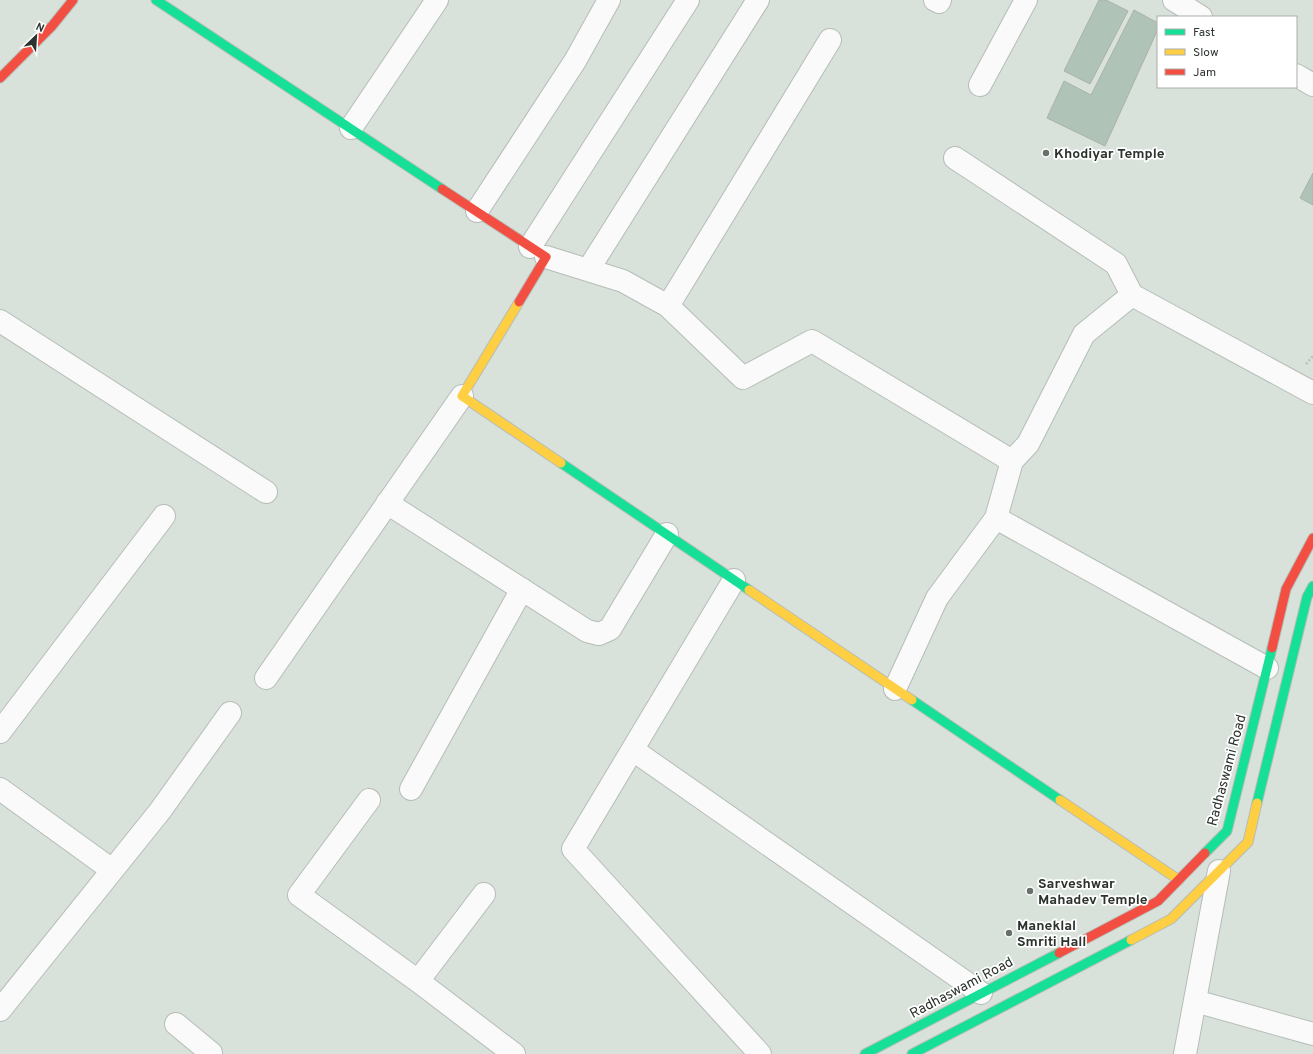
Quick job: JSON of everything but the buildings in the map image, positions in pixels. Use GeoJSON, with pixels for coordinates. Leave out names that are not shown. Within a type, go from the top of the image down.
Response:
{"type":"FeatureCollection","features":[{"type":"Feature","properties":{"kind":"street"},"geometry":{"type":"LineString","coordinates":[[0,78],[52,26],[73,0]]}},
{"type":"Feature","properties":{"kind":"street"},"geometry":{"type":"LineString","coordinates":[[156,0],[538,252],[623,281],[668,306],[743,378],[812,341],[1012,461]]}},
{"type":"Feature","properties":{"kind":"street"},"geometry":{"type":"LineString","coordinates":[[351,128],[437,0]]}},
{"type":"Feature","properties":{"kind":"street"},"geometry":{"type":"LineString","coordinates":[[478,211],[576,61],[609,0]]}},
{"type":"Feature","properties":{"kind":"street"},"geometry":{"type":"LineString","coordinates":[[266,678],[462,396],[538,252],[688,0]]}},
{"type":"Feature","properties":{"kind":"street"},"geometry":{"type":"LineString","coordinates":[[588,270],[758,0]]}},
{"type":"Feature","properties":{"kind":"street"},"geometry":{"type":"LineString","coordinates":[[935,0],[939,2],[940,0]]}},
{"type":"Feature","properties":{"kind":"street"},"geometry":{"type":"LineString","coordinates":[[980,85],[1026,0]]}},
{"type":"Feature","properties":{"kind":"street"},"geometry":{"type":"LineString","coordinates":[[1174,0],[1199,16]]}},
{"type":"Feature","properties":{"kind":"street"},"geometry":{"type":"LineString","coordinates":[[668,306],[830,40]]}},
{"type":"Feature","properties":{"kind":"street"},"geometry":{"type":"LineString","coordinates":[[1297,76],[1313,85]]}},
{"type":"Feature","properties":{"kind":"street"},"geometry":{"type":"LineString","coordinates":[[955,158],[1116,264],[1132,295],[1313,393]]}},
{"type":"Feature","properties":{"kind":"street"},"geometry":{"type":"LineString","coordinates":[[895,689],[937,598],[996,518],[1012,461],[1028,444],[1084,334],[1132,295]]}},
{"type":"Feature","properties":{"kind":"street"},"geometry":{"type":"LineString","coordinates":[[0,321],[266,492]]}},
{"type":"Feature","properties":{"kind":"street"},"geometry":{"type":"LineString","coordinates":[[462,396],[1179,880]]}},
{"type":"Feature","properties":{"kind":"street"},"geometry":{"type":"LineString","coordinates":[[387,503],[587,631],[599,634],[610,629],[667,534]]}},
{"type":"Feature","properties":{"kind":"street"},"geometry":{"type":"LineString","coordinates":[[0,732],[164,516]]}},
{"type":"Feature","properties":{"kind":"street"},"geometry":{"type":"LineString","coordinates":[[996,518],[1267,668]]}},
{"type":"Feature","properties":{"kind":"street","name":"Radhaswami Road"},"geometry":{"type":"LineString","coordinates":[[865,1054],[981,992],[1158,901],[1227,831],[1286,589],[1313,538]]}},
{"type":"Feature","properties":{"kind":"street"},"geometry":{"type":"LineString","coordinates":[[734,580],[573,849],[760,1054]]}},
{"type":"Feature","properties":{"kind":"street"},"geometry":{"type":"LineString","coordinates":[[912,1054],[1171,919],[1248,842],[1307,597],[1313,586]]}},
{"type":"Feature","properties":{"kind":"street"},"geometry":{"type":"LineString","coordinates":[[411,789],[522,589]]}},
{"type":"Feature","properties":{"kind":"street"},"geometry":{"type":"LineString","coordinates":[[0,1010],[160,811],[230,713]]}},
{"type":"Feature","properties":{"kind":"street"},"geometry":{"type":"LineString","coordinates":[[633,750],[981,992]]}},
{"type":"Feature","properties":{"kind":"street"},"geometry":{"type":"LineString","coordinates":[[0,789],[112,870]]}},
{"type":"Feature","properties":{"kind":"street"},"geometry":{"type":"LineString","coordinates":[[369,800],[299,894],[418,981],[514,1054]]}},
{"type":"Feature","properties":{"kind":"street"},"geometry":{"type":"LineString","coordinates":[[1185,1054],[1219,871]]}},
{"type":"Feature","properties":{"kind":"street"},"geometry":{"type":"LineString","coordinates":[[418,981],[484,894]]}},
{"type":"Feature","properties":{"kind":"street"},"geometry":{"type":"LineString","coordinates":[[1195,1001],[1313,1034]]}},
{"type":"Feature","properties":{"kind":"street"},"geometry":{"type":"LineString","coordinates":[[176,1024],[212,1054]]}},
{"type":"Feature","properties":{"kind":"traffic: fast"},"geometry":{"type":"LineString","coordinates":[[156,0],[442,189]]}},
{"type":"Feature","properties":{"kind":"traffic: fast"},"geometry":{"type":"LineString","coordinates":[[561,463],[749,590]]}},
{"type":"Feature","properties":{"kind":"traffic: fast"},"geometry":{"type":"LineString","coordinates":[[1257,803],[1307,597],[1313,586]]}},
{"type":"Feature","properties":{"kind":"traffic: fast"},"geometry":{"type":"LineString","coordinates":[[1205,853],[1227,831],[1272,648]]}},
{"type":"Feature","properties":{"kind":"traffic: fast"},"geometry":{"type":"LineString","coordinates":[[912,700],[1060,800]]}},
{"type":"Feature","properties":{"kind":"traffic: fast"},"geometry":{"type":"LineString","coordinates":[[912,1054],[1131,940]]}},
{"type":"Feature","properties":{"kind":"traffic: fast"},"geometry":{"type":"LineString","coordinates":[[865,1054],[1059,953]]}},
{"type":"Feature","properties":{"kind":"traffic: slow"},"geometry":{"type":"LineString","coordinates":[[519,302],[462,396],[561,463]]}},
{"type":"Feature","properties":{"kind":"traffic: slow"},"geometry":{"type":"LineString","coordinates":[[749,590],[912,700]]}},
{"type":"Feature","properties":{"kind":"traffic: slow"},"geometry":{"type":"LineString","coordinates":[[1060,800],[1179,880]]}},
{"type":"Feature","properties":{"kind":"traffic: slow"},"geometry":{"type":"LineString","coordinates":[[1131,940],[1171,919],[1248,842],[1257,803]]}},
{"type":"Feature","properties":{"kind":"traffic: jam"},"geometry":{"type":"LineString","coordinates":[[0,78],[52,26],[73,0]]}},
{"type":"Feature","properties":{"kind":"traffic: jam"},"geometry":{"type":"LineString","coordinates":[[442,189],[546,257],[519,302]]}},
{"type":"Feature","properties":{"kind":"traffic: jam"},"geometry":{"type":"LineString","coordinates":[[1272,648],[1286,589],[1313,538]]}},
{"type":"Feature","properties":{"kind":"traffic: jam"},"geometry":{"type":"LineString","coordinates":[[1059,953],[1158,901],[1205,853]]}},
{"type":"Feature","properties":{"kind":"place","name":"Khodiyar Temple"},"geometry":{"type":"Point","coordinates":[1046,153]}},
{"type":"Feature","properties":{"kind":"place","name":"Sarveshwar Mahadev Temple"},"geometry":{"type":"Point","coordinates":[1030,891]}},
{"type":"Feature","properties":{"kind":"place","name":"Maneklal Smriti Hall"},"geometry":{"type":"Point","coordinates":[1009,933]}}]}
